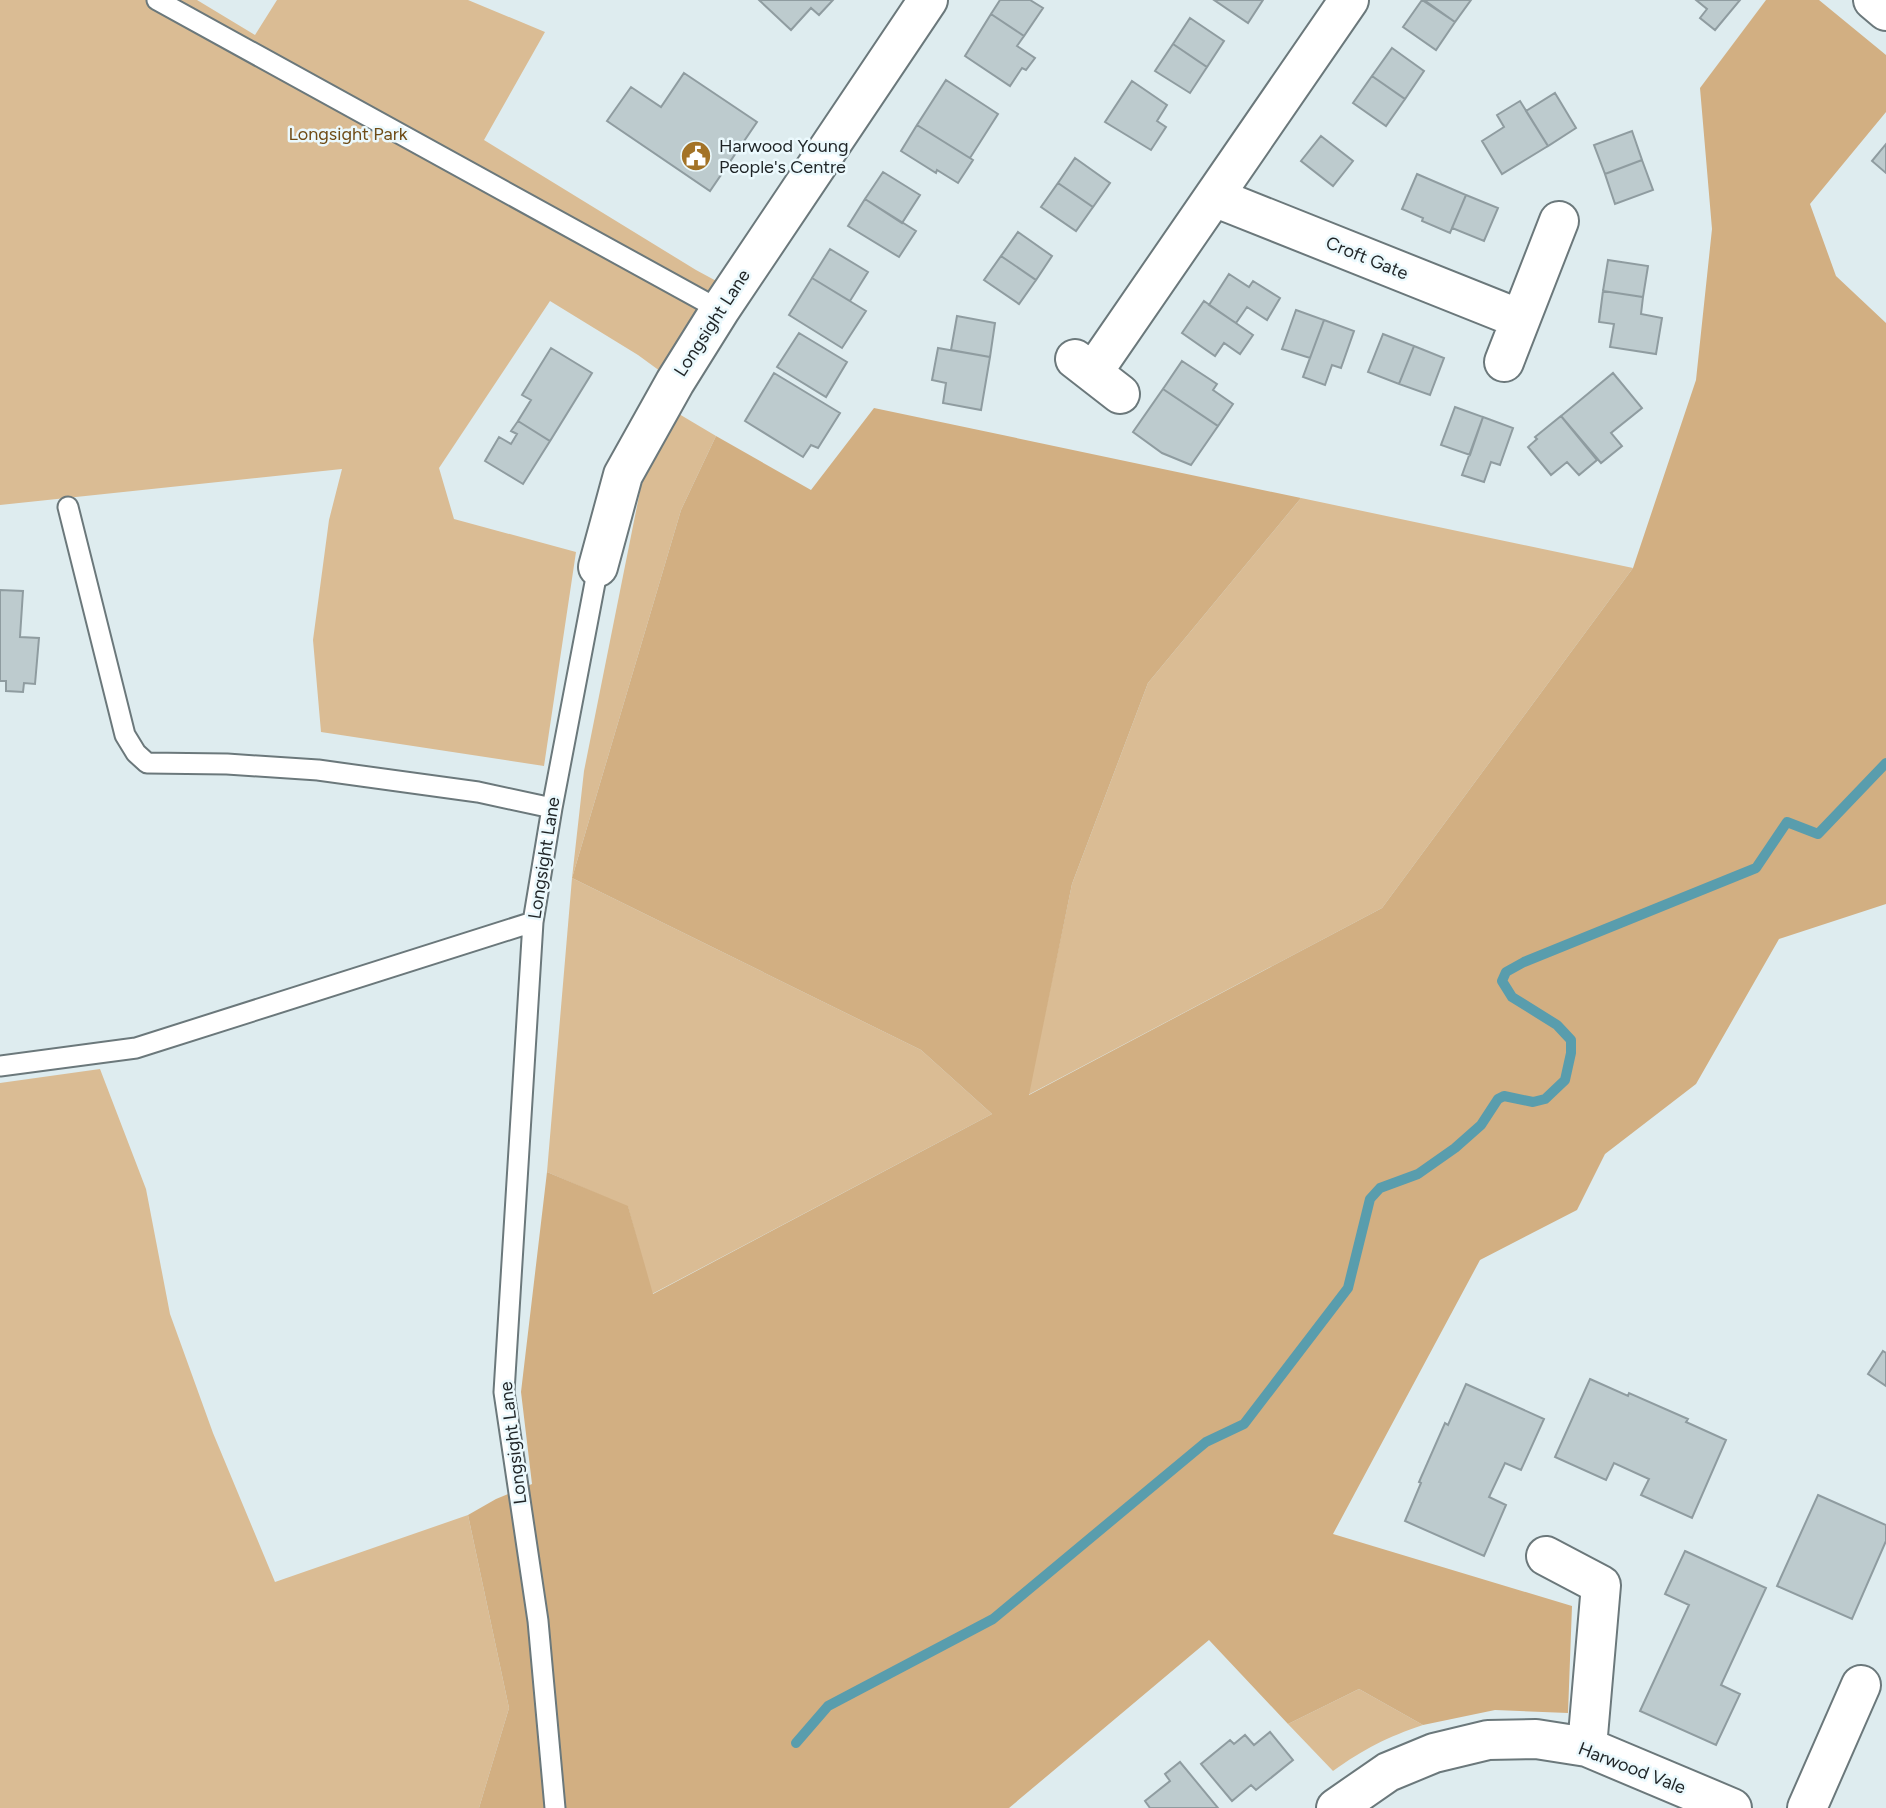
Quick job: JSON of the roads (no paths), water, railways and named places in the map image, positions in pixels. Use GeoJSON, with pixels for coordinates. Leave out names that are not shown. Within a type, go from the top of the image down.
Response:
{"type":"FeatureCollection","features":[{"type":"Feature","properties":{"kind":"street","name":"Longsight Lane"},"geometry":{"type":"LineString","coordinates":[[598,567],[623,475],[675,382],[720,310],[928,0]]}},
{"type":"Feature","properties":{"kind":"street"},"geometry":{"type":"LineString","coordinates":[[1096,375],[1349,0]]}},
{"type":"Feature","properties":{"kind":"street"},"geometry":{"type":"LineString","coordinates":[[1873,0],[1886,11]]}},
{"type":"Feature","properties":{"kind":"street","name":"Croft Gate"},"geometry":{"type":"LineString","coordinates":[[1214,197],[1520,319]]}},
{"type":"Feature","properties":{"kind":"street"},"geometry":{"type":"LineString","coordinates":[[1504,362],[1559,221]]}},
{"type":"Feature","properties":{"kind":"street"},"geometry":{"type":"LineString","coordinates":[[1546,1556],[1601,1586],[1587,1747]]}},
{"type":"Feature","properties":{"kind":"street"},"geometry":{"type":"LineString","coordinates":[[1807,1808],[1861,1685]]}},
{"type":"Feature","properties":{"kind":"street","name":"Harwood Vale"},"geometry":{"type":"LineString","coordinates":[[1336,1808],[1388,1772],[1434,1753],[1488,1740],[1536,1739],[1587,1747],[1732,1808]]}},
{"type":"Feature","properties":{"kind":"lane"},"geometry":{"type":"LineString","coordinates":[[156,0],[720,310]]}},
{"type":"Feature","properties":{"kind":"lane"},"geometry":{"type":"LineString","coordinates":[[68,507],[125,735],[136,753],[147,763],[227,764],[318,770],[478,792],[552,808]]}},
{"type":"Feature","properties":{"kind":"lane","name":"Longsight Lane"},"geometry":{"type":"LineString","coordinates":[[555,1808],[538,1621],[503,1392],[533,922],[598,567]]}},
{"type":"Feature","properties":{"kind":"lane"},"geometry":{"type":"LineString","coordinates":[[0,1066],[136,1048],[533,922]]}},
{"type":"Feature","properties":{"kind":"waterway"},"geometry":{"type":"LineString","coordinates":[[796,1743],[828,1706],[993,1619],[1206,1442],[1244,1424],[1348,1288],[1370,1199],[1380,1188],[1418,1174],[1455,1148],[1481,1125],[1498,1099],[1504,1096],[1533,1102],[1545,1099],[1565,1080],[1571,1040],[1557,1025],[1512,997],[1502,981],[1506,972],[1524,962],[1756,868],[1787,822],[1818,834],[1886,763]]}},
{"type":"Feature","properties":{"kind":"place","name":"Harwood Young People's Centre"},"geometry":{"type":"Point","coordinates":[696,156]}},
{"type":"Feature","properties":{"kind":"park label","name":"Longsight Park"},"geometry":{"type":"Point","coordinates":[348,134]}}]}
